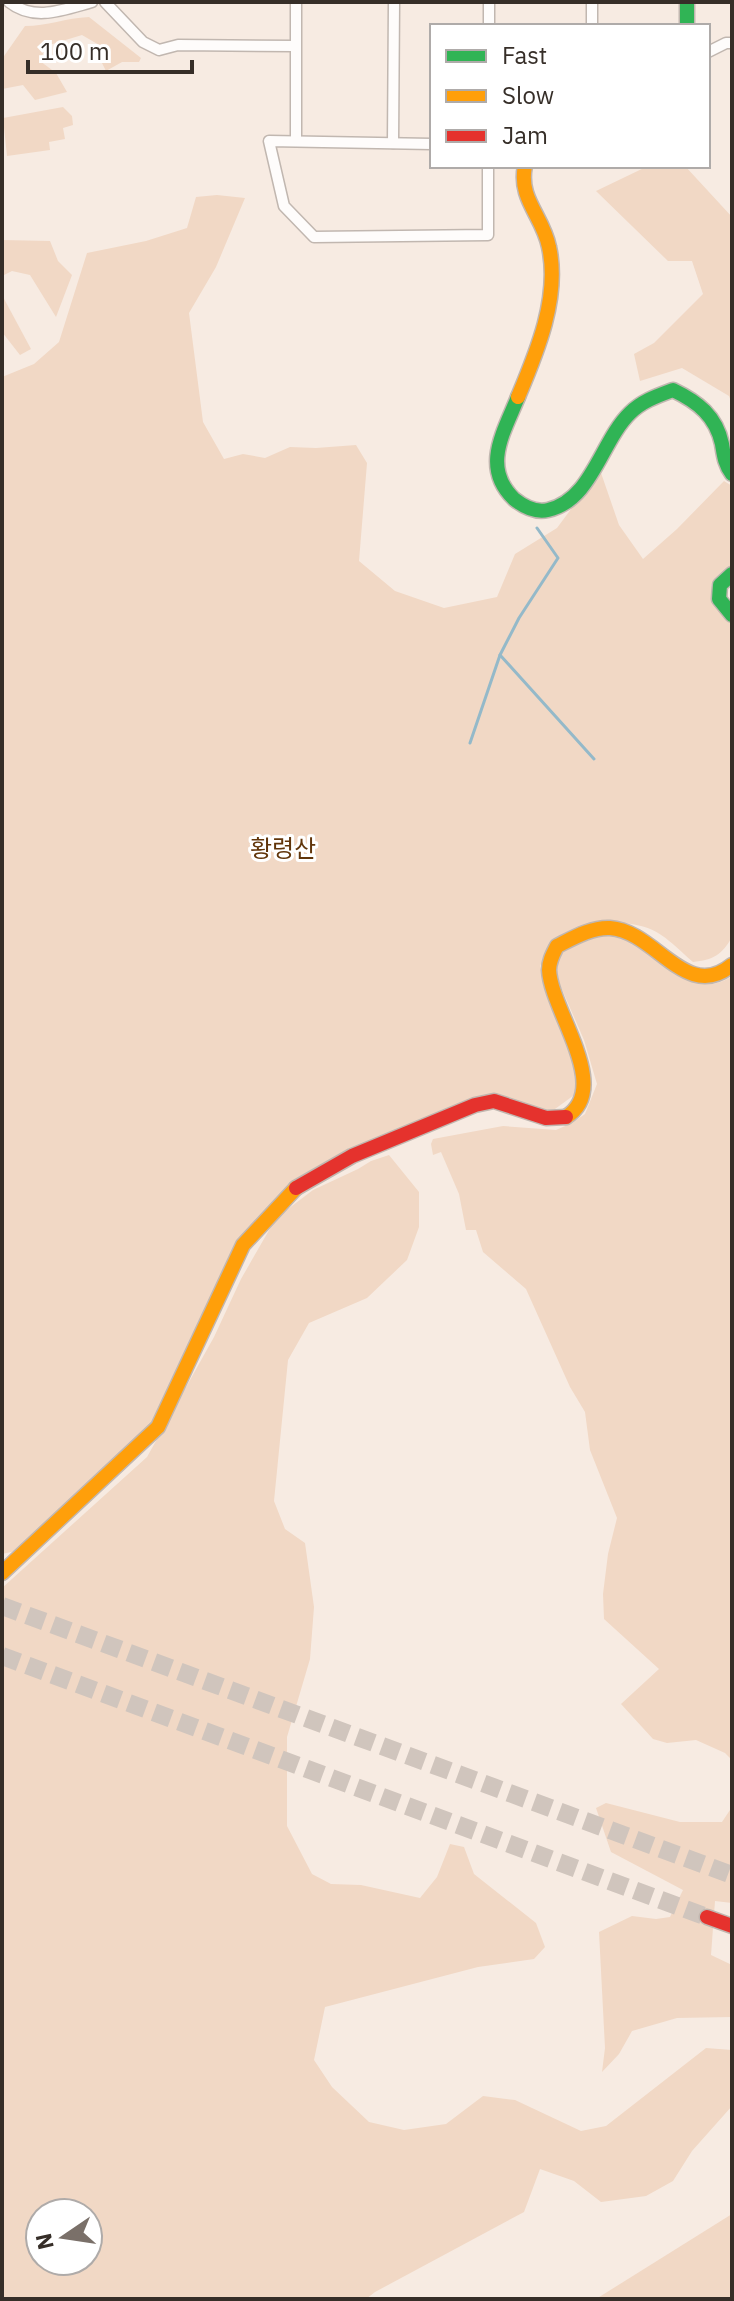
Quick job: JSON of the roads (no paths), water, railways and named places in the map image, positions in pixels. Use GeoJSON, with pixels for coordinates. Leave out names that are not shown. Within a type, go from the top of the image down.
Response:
{"type":"FeatureCollection","features":[{"type":"Feature","properties":{"kind":"main road"},"geometry":{"type":"LineString","coordinates":[[687,2],[687,24]]}},
{"type":"Feature","properties":{"kind":"main road"},"geometry":{"type":"LineString","coordinates":[[524,168],[521,182],[524,195],[541,221],[550,256],[551,289],[534,357],[496,454],[499,477],[511,496],[532,511],[559,507],[577,491],[627,416],[647,400],[673,390],[695,400],[710,413],[720,433],[726,468],[732,474]]}},
{"type":"Feature","properties":{"kind":"main road"},"geometry":{"type":"LineString","coordinates":[[732,574],[720,585],[719,599],[732,615]]}},
{"type":"Feature","properties":{"kind":"main road"},"geometry":{"type":"LineString","coordinates":[[2,1573],[158,1427],[243,1245],[296,1188],[352,1156],[475,1105],[495,1101],[551,1119],[575,1112],[583,1102],[585,1078],[553,992],[548,966],[557,946],[584,933],[612,928],[639,938],[687,972],[701,978],[717,976],[732,965]]}},
{"type":"Feature","properties":{"kind":"main road"},"geometry":{"type":"LineString","coordinates":[[707,1917],[732,1926]]}},
{"type":"Feature","properties":{"kind":"street"},"geometry":{"type":"LineString","coordinates":[[9,2],[21,12],[37,14],[92,2]]}},
{"type":"Feature","properties":{"kind":"street"},"geometry":{"type":"LineString","coordinates":[[105,2],[143,42],[159,50],[178,45],[295,46]]}},
{"type":"Feature","properties":{"kind":"street"},"geometry":{"type":"LineString","coordinates":[[296,2],[296,141]]}},
{"type":"Feature","properties":{"kind":"street"},"geometry":{"type":"LineString","coordinates":[[393,143],[394,2]]}},
{"type":"Feature","properties":{"kind":"street"},"geometry":{"type":"LineString","coordinates":[[489,2],[489,24]]}},
{"type":"Feature","properties":{"kind":"street"},"geometry":{"type":"LineString","coordinates":[[592,2],[592,24]]}},
{"type":"Feature","properties":{"kind":"street"},"geometry":{"type":"LineString","coordinates":[[710,51],[732,43]]}},
{"type":"Feature","properties":{"kind":"street"},"geometry":{"type":"LineString","coordinates":[[430,144],[269,141],[284,206],[314,237],[488,235],[488,168]]}},
{"type":"Feature","properties":{"kind":"waterway"},"geometry":{"type":"LineString","coordinates":[[470,743],[500,655],[519,618],[558,558],[537,528]]}},
{"type":"Feature","properties":{"kind":"waterway"},"geometry":{"type":"LineString","coordinates":[[500,655],[594,759]]}},
{"type":"Feature","properties":{"kind":"tunnel"},"geometry":{"type":"LineString","coordinates":[[2,1606],[732,1875]]}},
{"type":"Feature","properties":{"kind":"tunnel"},"geometry":{"type":"LineString","coordinates":[[2,1656],[707,1917]]}},
{"type":"Feature","properties":{"kind":"park label","name":"황령산"},"geometry":{"type":"Point","coordinates":[283,849]}}]}
